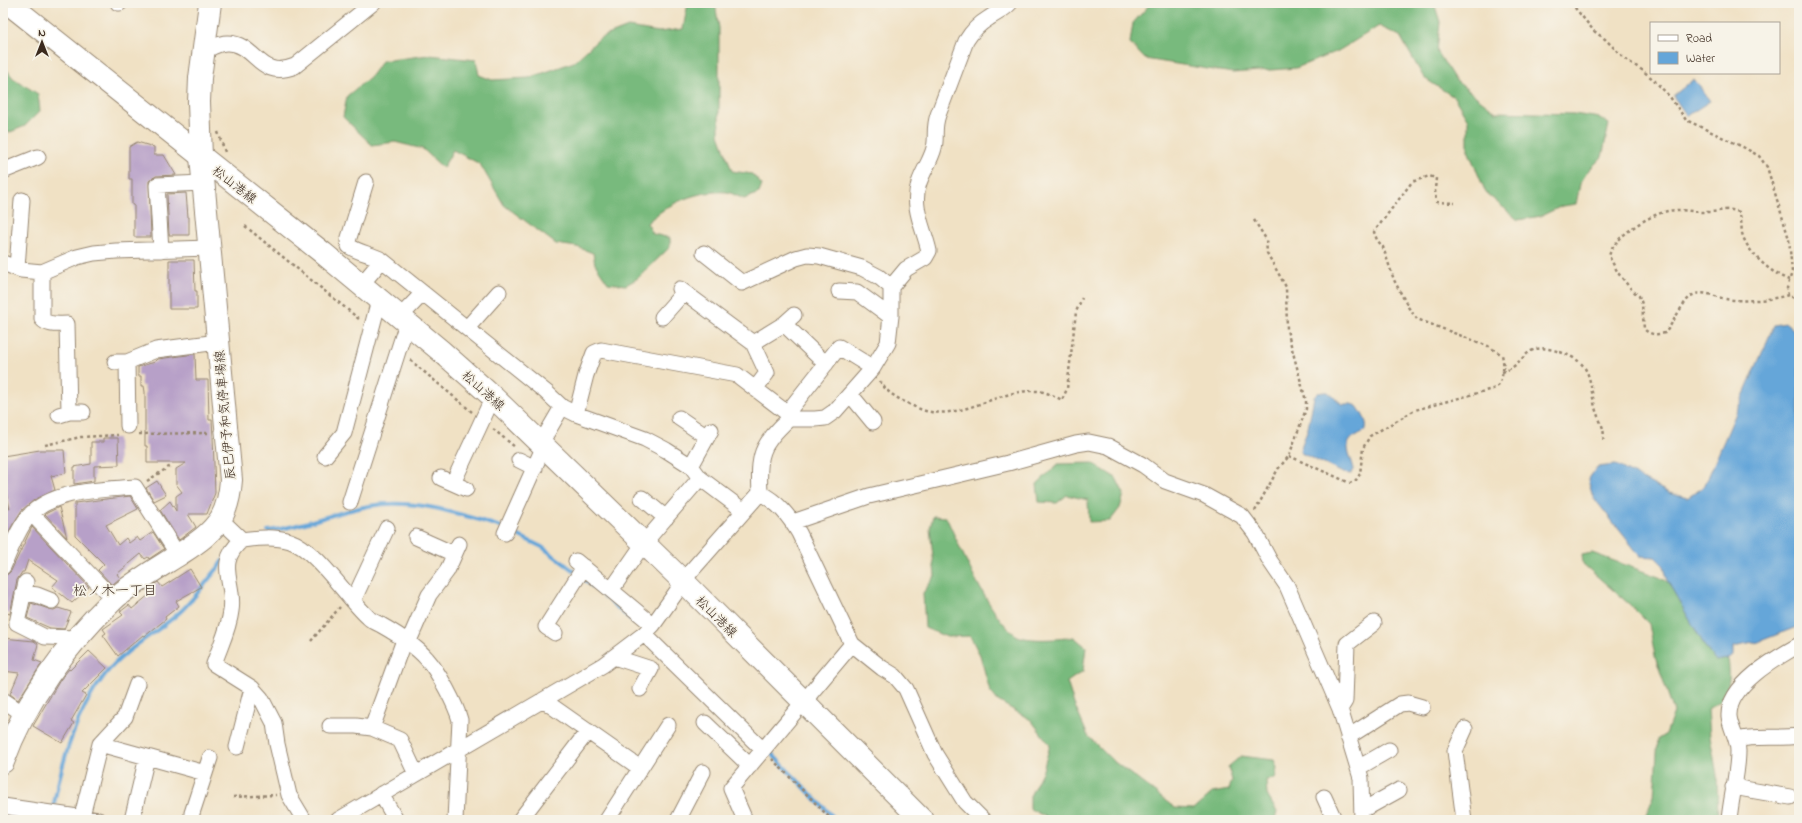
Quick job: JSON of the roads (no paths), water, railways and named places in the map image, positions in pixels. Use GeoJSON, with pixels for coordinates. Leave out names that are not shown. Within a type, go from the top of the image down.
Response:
{"type":"FeatureCollection","features":[{"type":"Feature","properties":{"kind":"main road","name":"松山港線"},"geometry":{"type":"LineString","coordinates":[[8,3],[361,285],[493,398],[684,582],[922,820]]}},
{"type":"Feature","properties":{"kind":"main road","name":"辰巳伊予和気停車場線"},"geometry":{"type":"LineString","coordinates":[[3,762],[24,715],[57,663],[78,638],[114,600],[136,583],[200,541],[212,530],[227,506],[231,480],[203,183],[199,102],[203,51],[210,3]]}},
{"type":"Feature","properties":{"kind":"street"},"geometry":{"type":"LineString","coordinates":[[203,51],[220,44],[228,43],[248,51],[269,69],[287,69],[295,66],[373,3]]}},
{"type":"Feature","properties":{"kind":"street"},"geometry":{"type":"LineString","coordinates":[[576,414],[586,375],[594,353],[601,350],[736,375],[788,416],[815,419],[826,418],[835,411],[873,368],[888,343],[891,317],[891,287],[906,269],[925,258],[929,251],[918,217],[916,194],[919,183],[934,148],[934,125],[966,41],[977,26],[1006,8],[1010,3]]}},
{"type":"Feature","properties":{"kind":"street"},"geometry":{"type":"LineString","coordinates":[[3,172],[38,157]]}},
{"type":"Feature","properties":{"kind":"street"},"geometry":{"type":"LineString","coordinates":[[366,182],[350,232],[348,241],[349,246],[356,251],[373,255],[382,260],[546,392],[562,407],[576,414],[645,438],[696,472],[744,511]]}},
{"type":"Feature","properties":{"kind":"street"},"geometry":{"type":"LineString","coordinates":[[161,250],[157,185],[203,183]]}},
{"type":"Feature","properties":{"kind":"street"},"geometry":{"type":"LineString","coordinates":[[22,200],[10,266],[33,272],[42,272],[94,253],[209,248]]}},
{"type":"Feature","properties":{"kind":"street"},"geometry":{"type":"LineString","coordinates":[[704,253],[742,283],[796,258],[807,255],[824,257],[838,263],[862,268],[878,277],[891,287]]}},
{"type":"Feature","properties":{"kind":"street"},"geometry":{"type":"LineString","coordinates":[[361,285],[382,260]]}},
{"type":"Feature","properties":{"kind":"street"},"geometry":{"type":"LineString","coordinates":[[42,272],[42,319],[50,324],[67,324],[70,413]]}},
{"type":"Feature","properties":{"kind":"street"},"geometry":{"type":"LineString","coordinates":[[662,317],[682,290],[752,343],[767,373],[755,389]]}},
{"type":"Feature","properties":{"kind":"street"},"geometry":{"type":"LineString","coordinates":[[839,291],[856,292],[891,317]]}},
{"type":"Feature","properties":{"kind":"street"},"geometry":{"type":"LineString","coordinates":[[467,328],[499,292]]}},
{"type":"Feature","properties":{"kind":"street"},"geometry":{"type":"LineString","coordinates":[[350,502],[403,320],[423,293]]}},
{"type":"Feature","properties":{"kind":"street"},"geometry":{"type":"LineString","coordinates":[[325,456],[344,433],[379,300]]}},
{"type":"Feature","properties":{"kind":"street"},"geometry":{"type":"LineString","coordinates":[[752,343],[789,320],[826,364]]}},
{"type":"Feature","properties":{"kind":"street"},"geometry":{"type":"LineString","coordinates":[[132,418],[121,362],[156,350],[218,342]]}},
{"type":"Feature","properties":{"kind":"street"},"geometry":{"type":"LineString","coordinates":[[338,820],[603,665],[648,629],[692,570],[760,493],[759,468],[761,454],[776,431],[839,347],[873,368]]}},
{"type":"Feature","properties":{"kind":"street"},"geometry":{"type":"LineString","coordinates":[[850,394],[873,422]]}},
{"type":"Feature","properties":{"kind":"street"},"geometry":{"type":"LineString","coordinates":[[454,484],[493,398]]}},
{"type":"Feature","properties":{"kind":"street"},"geometry":{"type":"LineString","coordinates":[[505,532],[535,468],[543,445],[562,407]]}},
{"type":"Feature","properties":{"kind":"street"},"geometry":{"type":"LineString","coordinates":[[612,589],[644,543],[666,518],[696,472],[709,433],[679,418]]}},
{"type":"Feature","properties":{"kind":"street"},"geometry":{"type":"LineString","coordinates":[[793,522],[869,496],[1089,442],[1108,446],[1143,465],[1165,481],[1204,495],[1233,510],[1248,523],[1270,561],[1287,586],[1340,709],[1358,768],[1362,814]]}},
{"type":"Feature","properties":{"kind":"street"},"geometry":{"type":"LineString","coordinates":[[519,460],[535,468]]}},
{"type":"Feature","properties":{"kind":"street"},"geometry":{"type":"LineString","coordinates":[[3,567],[12,545],[27,518],[39,508],[51,501],[68,495],[87,491],[135,487],[178,555]]}},
{"type":"Feature","properties":{"kind":"street"},"geometry":{"type":"LineString","coordinates":[[760,493],[770,498],[778,505],[793,522],[852,644],[882,668],[895,676],[906,689],[935,754],[965,802],[983,820]]}},
{"type":"Feature","properties":{"kind":"street"},"geometry":{"type":"LineString","coordinates":[[642,498],[666,518]]}},
{"type":"Feature","properties":{"kind":"street"},"geometry":{"type":"LineString","coordinates":[[32,514],[114,600]]}},
{"type":"Feature","properties":{"kind":"street"},"geometry":{"type":"LineString","coordinates":[[220,519],[242,540]]}},
{"type":"Feature","properties":{"kind":"street"},"geometry":{"type":"LineString","coordinates":[[351,599],[389,532]]}},
{"type":"Feature","properties":{"kind":"street"},"geometry":{"type":"LineString","coordinates":[[372,728],[406,641],[429,594],[447,571],[457,549],[416,537]]}},
{"type":"Feature","properties":{"kind":"street"},"geometry":{"type":"LineString","coordinates":[[304,820],[289,794],[277,744],[274,723],[262,698],[252,688],[214,664],[230,620],[232,608],[227,566],[233,547],[242,540],[258,538],[290,541],[302,547],[313,557],[369,619],[406,641],[428,659],[438,673],[460,720],[455,820]]}},
{"type":"Feature","properties":{"kind":"street"},"geometry":{"type":"LineString","coordinates":[[555,633],[546,627],[580,564],[612,589],[763,750]]}},
{"type":"Feature","properties":{"kind":"street"},"geometry":{"type":"LineString","coordinates":[[52,601],[25,588],[17,623],[45,637],[78,638]]}},
{"type":"Feature","properties":{"kind":"street"},"geometry":{"type":"LineString","coordinates":[[1340,709],[1344,701],[1347,644],[1374,623]]}},
{"type":"Feature","properties":{"kind":"street"},"geometry":{"type":"LineString","coordinates":[[745,820],[732,788],[852,644]]}},
{"type":"Feature","properties":{"kind":"street"},"geometry":{"type":"LineString","coordinates":[[1729,820],[1733,787],[1737,771],[1738,748],[1737,740],[1731,727],[1729,714],[1731,702],[1758,670],[1799,645]]}},
{"type":"Feature","properties":{"kind":"street"},"geometry":{"type":"LineString","coordinates":[[614,657],[651,669],[640,689]]}},
{"type":"Feature","properties":{"kind":"street"},"geometry":{"type":"LineString","coordinates":[[82,819],[100,744],[125,717],[137,684]]}},
{"type":"Feature","properties":{"kind":"street"},"geometry":{"type":"LineString","coordinates":[[237,747],[252,688]]}},
{"type":"Feature","properties":{"kind":"street"},"geometry":{"type":"LineString","coordinates":[[3,700],[24,715]]}},
{"type":"Feature","properties":{"kind":"street"},"geometry":{"type":"LineString","coordinates":[[543,700],[640,768]]}},
{"type":"Feature","properties":{"kind":"street"},"geometry":{"type":"LineString","coordinates":[[1348,737],[1400,704],[1408,703],[1422,707]]}},
{"type":"Feature","properties":{"kind":"street"},"geometry":{"type":"LineString","coordinates":[[705,723],[750,766]]}},
{"type":"Feature","properties":{"kind":"street"},"geometry":{"type":"LineString","coordinates":[[607,820],[668,725]]}},
{"type":"Feature","properties":{"kind":"street"},"geometry":{"type":"LineString","coordinates":[[330,726],[356,726],[372,728],[400,740],[416,774]]}},
{"type":"Feature","properties":{"kind":"street"},"geometry":{"type":"LineString","coordinates":[[1464,820],[1456,751],[1465,729]]}},
{"type":"Feature","properties":{"kind":"street"},"geometry":{"type":"LineString","coordinates":[[520,820],[588,731]]}},
{"type":"Feature","properties":{"kind":"street"},"geometry":{"type":"LineString","coordinates":[[1737,740],[1744,738],[1779,738],[1799,736]]}},
{"type":"Feature","properties":{"kind":"street"},"geometry":{"type":"LineString","coordinates":[[100,744],[205,773]]}},
{"type":"Feature","properties":{"kind":"street"},"geometry":{"type":"LineString","coordinates":[[1358,768],[1390,750]]}},
{"type":"Feature","properties":{"kind":"street"},"geometry":{"type":"LineString","coordinates":[[132,820],[147,757]]}},
{"type":"Feature","properties":{"kind":"street"},"geometry":{"type":"LineString","coordinates":[[192,820],[192,813],[210,758]]}},
{"type":"Feature","properties":{"kind":"street"},"geometry":{"type":"LineString","coordinates":[[678,820],[703,772]]}},
{"type":"Feature","properties":{"kind":"street"},"geometry":{"type":"LineString","coordinates":[[1733,787],[1790,797]]}},
{"type":"Feature","properties":{"kind":"street"},"geometry":{"type":"LineString","coordinates":[[1362,814],[1370,806],[1399,790]]}},
{"type":"Feature","properties":{"kind":"street"},"geometry":{"type":"LineString","coordinates":[[381,794],[396,820]]}},
{"type":"Feature","properties":{"kind":"street"},"geometry":{"type":"LineString","coordinates":[[1324,797],[1335,820]]}},
{"type":"Feature","properties":{"kind":"street"},"geometry":{"type":"LineString","coordinates":[[3,806],[82,819],[98,820]]}},
{"type":"Feature","properties":{"kind":"water"},"geometry":{"type":"Polygon","coordinates":[[[1694,79],[1710,101],[1687,116],[1673,96],[1694,79]]]}},
{"type":"Feature","properties":{"kind":"water"},"geometry":{"type":"Polygon","coordinates":[[[1786,323],[1793,329],[1799,347],[1799,626],[1758,642],[1733,647],[1733,655],[1728,659],[1715,661],[1668,582],[1664,566],[1655,557],[1640,556],[1593,497],[1588,480],[1597,467],[1616,465],[1669,493],[1687,498],[1704,487],[1774,325],[1786,323]]]}},
{"type":"Feature","properties":{"kind":"water"},"geometry":{"type":"Polygon","coordinates":[[[1328,392],[1342,404],[1357,406],[1364,417],[1366,429],[1354,437],[1348,445],[1348,451],[1354,470],[1351,474],[1343,473],[1301,453],[1300,450],[1308,428],[1314,397],[1318,393],[1328,392]]]}},
{"type":"Feature","properties":{"kind":"waterway"},"geometry":{"type":"LineString","coordinates":[[268,531],[369,506],[386,504],[420,505],[436,508],[501,527]]}},
{"type":"Feature","properties":{"kind":"waterway"},"geometry":{"type":"LineString","coordinates":[[511,532],[542,547],[574,571]]}},
{"type":"Feature","properties":{"kind":"waterway"},"geometry":{"type":"LineString","coordinates":[[53,808],[65,756],[77,722],[104,676],[121,658],[180,612],[195,596],[222,561]]}},
{"type":"Feature","properties":{"kind":"waterway"},"geometry":{"type":"LineString","coordinates":[[583,578],[634,622]]}},
{"type":"Feature","properties":{"kind":"waterway"},"geometry":{"type":"LineString","coordinates":[[768,750],[836,820]]}},
{"type":"Feature","properties":{"kind":"district","name":"松ノ木一丁目"},"geometry":{"type":"Point","coordinates":[115,590]}}]}
